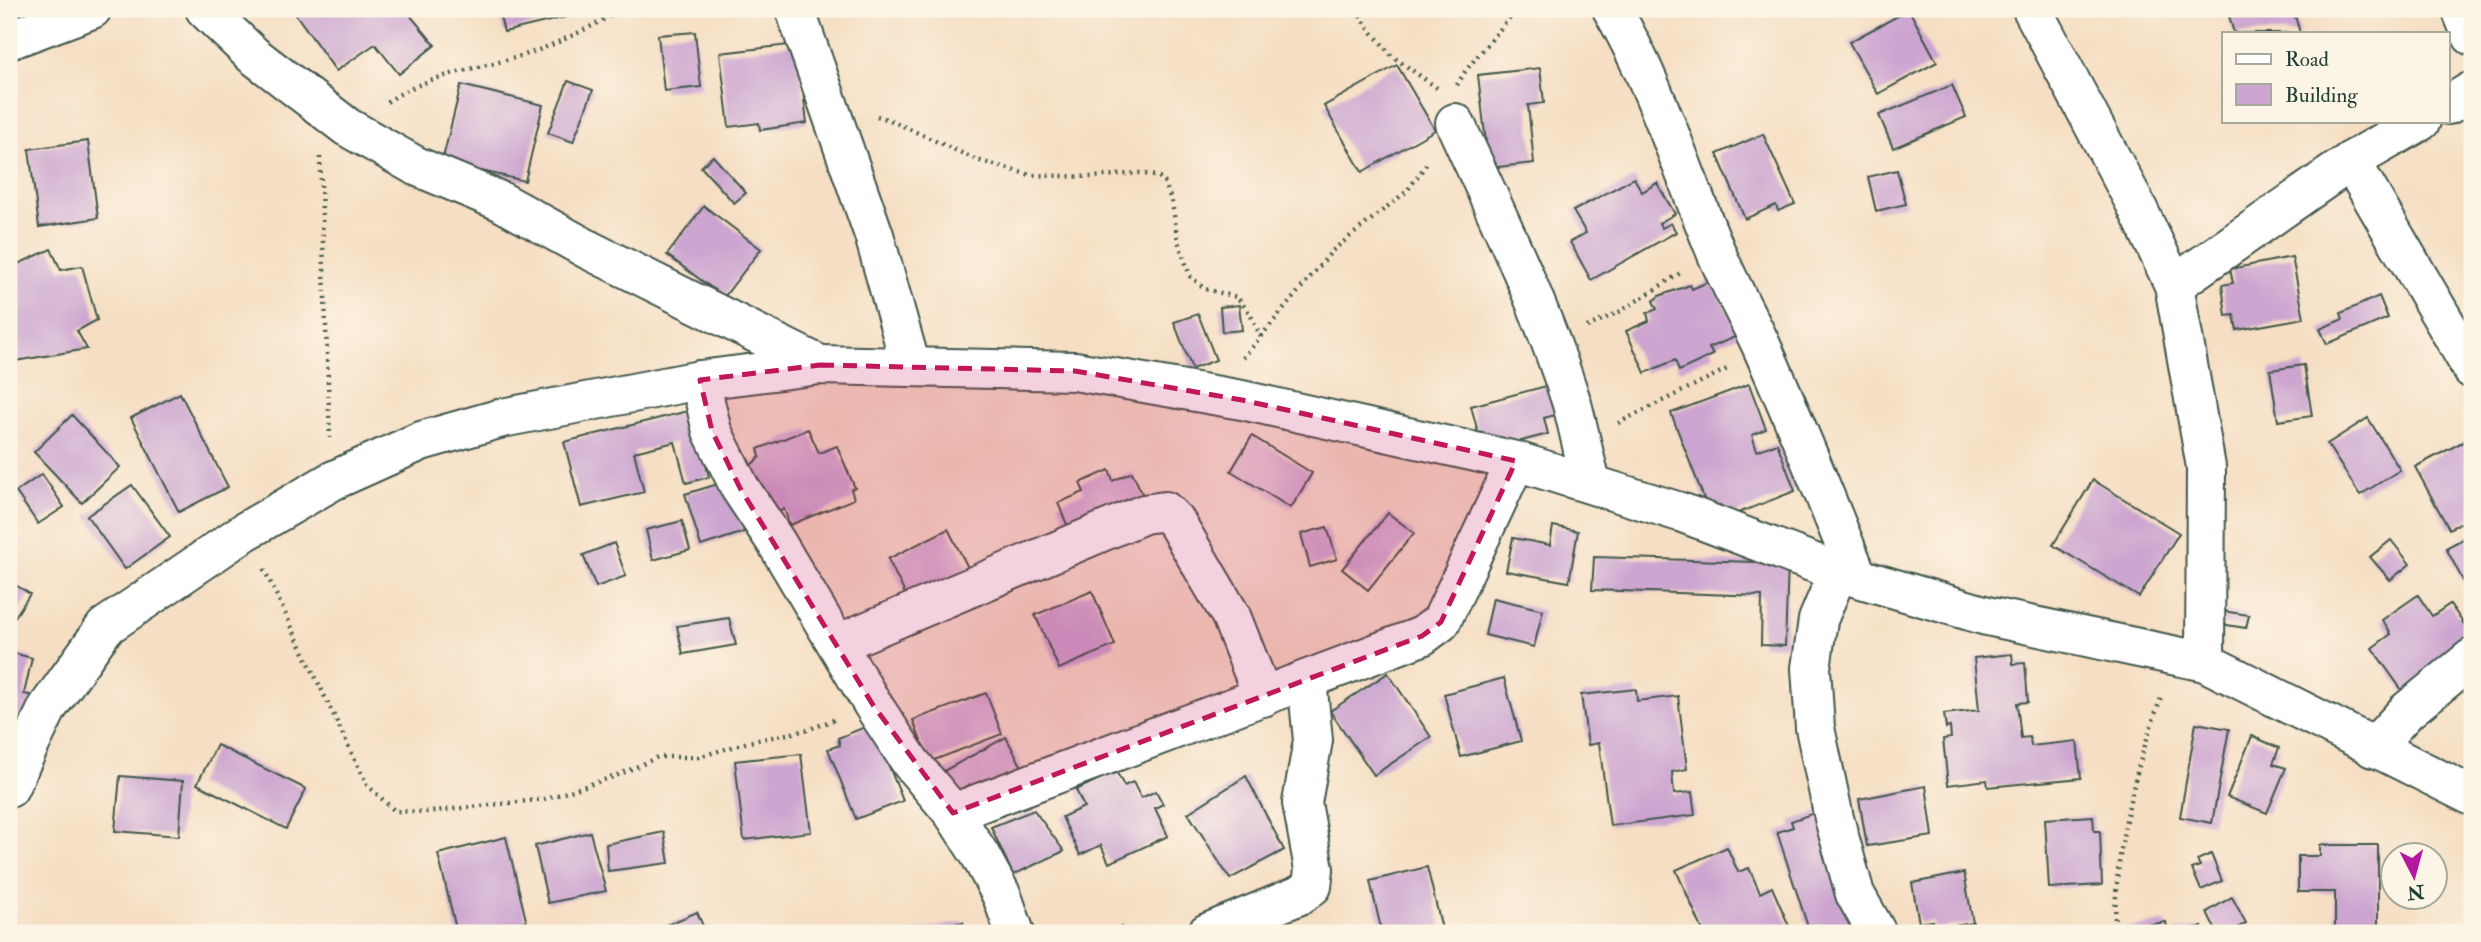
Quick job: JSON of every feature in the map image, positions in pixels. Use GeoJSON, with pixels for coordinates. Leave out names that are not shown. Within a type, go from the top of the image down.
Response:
{"type":"FeatureCollection","features":[{"type":"Feature","properties":{"kind":"street"},"geometry":{"type":"LineString","coordinates":[[9,40],[92,9]]}},
{"type":"Feature","properties":{"kind":"street"},"geometry":{"type":"LineString","coordinates":[[205,9],[253,55],[333,118],[416,166],[500,201],[589,250],[820,365]]}},
{"type":"Feature","properties":{"kind":"street"},"geometry":{"type":"LineString","coordinates":[[796,9],[874,235],[911,367]]}},
{"type":"Feature","properties":{"kind":"street"},"geometry":{"type":"LineString","coordinates":[[1612,9],[1624,30],[1715,250],[1760,344],[1848,575]]}},
{"type":"Feature","properties":{"kind":"street"},"geometry":{"type":"LineString","coordinates":[[2032,9],[2135,203],[2174,285],[2206,467],[2191,658]]}},
{"type":"Feature","properties":{"kind":"street"},"geometry":{"type":"LineString","coordinates":[[2461,9],[2472,36]]}},
{"type":"Feature","properties":{"kind":"street"},"geometry":{"type":"LineString","coordinates":[[2450,104],[2472,91]]}},
{"type":"Feature","properties":{"kind":"street"},"geometry":{"type":"LineString","coordinates":[[2174,285],[2351,161],[2419,122]]}},
{"type":"Feature","properties":{"kind":"street"},"geometry":{"type":"LineString","coordinates":[[1455,123],[1506,234],[1550,343],[1572,406],[1591,482]]}},
{"type":"Feature","properties":{"kind":"street"},"geometry":{"type":"LineString","coordinates":[[2351,161],[2472,369]]}},
{"type":"Feature","properties":{"kind":"street"},"geometry":{"type":"LineString","coordinates":[[14,768],[48,707],[105,627],[246,531],[332,481],[421,441],[502,418],[700,380],[820,365],[1075,371],[1212,395],[1516,461],[1591,482],[1683,513],[1848,575],[1987,616],[2191,658],[2472,796]]}},
{"type":"Feature","properties":{"kind":"street"},"geometry":{"type":"LineString","coordinates":[[700,380],[712,431],[740,488],[776,542],[873,705],[911,763],[953,813],[980,855],[1002,896],[1015,933]]}},
{"type":"Feature","properties":{"kind":"street"},"geometry":{"type":"LineString","coordinates":[[953,813],[1422,636],[1441,622],[1516,461]]}},
{"type":"Feature","properties":{"kind":"street"},"geometry":{"type":"LineString","coordinates":[[837,644],[1144,514],[1165,511],[1175,522],[1231,616],[1264,697]]}},
{"type":"Feature","properties":{"kind":"street"},"geometry":{"type":"LineString","coordinates":[[1848,575],[1818,620],[1811,668],[1815,728],[1834,818],[1855,894],[1877,933]]}},
{"type":"Feature","properties":{"kind":"street"},"geometry":{"type":"LineString","coordinates":[[2373,748],[2407,711],[2472,659]]}},
{"type":"Feature","properties":{"kind":"street"},"geometry":{"type":"LineString","coordinates":[[1228,930],[1300,895],[1312,886],[1314,869],[1302,803],[1313,740],[1307,680]]}},
{"type":"Feature","properties":{"kind":"path"},"geometry":{"type":"LineString","coordinates":[[332,481],[333,118],[414,86],[517,57],[597,24],[622,9]]}},
{"type":"Feature","properties":{"kind":"path"},"geometry":{"type":"LineString","coordinates":[[1357,9],[1392,56],[1431,82],[1442,93],[1455,123]]}},
{"type":"Feature","properties":{"kind":"path"},"geometry":{"type":"LineString","coordinates":[[1212,395],[1332,251],[1407,191],[1455,123],[1456,88],[1466,70],[1517,9]]}},
{"type":"Feature","properties":{"kind":"path"},"geometry":{"type":"LineString","coordinates":[[829,103],[890,120],[977,160],[1030,175],[1092,177],[1140,173],[1159,177],[1165,183],[1172,203],[1178,241],[1190,276],[1205,289],[1237,297],[1250,314],[1261,337]]}},
{"type":"Feature","properties":{"kind":"path"},"geometry":{"type":"LineString","coordinates":[[1550,343],[1621,311],[1715,250]]}},
{"type":"Feature","properties":{"kind":"path"},"geometry":{"type":"LineString","coordinates":[[1581,444],[1646,408],[1730,367],[1760,344]]}},
{"type":"Feature","properties":{"kind":"path"},"geometry":{"type":"LineString","coordinates":[[246,531],[367,785],[395,811],[425,812],[545,799],[616,776],[658,757],[699,757],[748,742],[807,730],[873,705]]}},
{"type":"Feature","properties":{"kind":"path"},"geometry":{"type":"LineString","coordinates":[[2115,933],[2114,906],[2133,785],[2148,732],[2191,658]]}},
{"type":"Feature","properties":{"kind":"highlighted area"},"geometry":{"type":"Polygon","coordinates":[[[820,365],[1075,371],[1242,400],[1516,461],[1441,622],[1422,636],[953,813],[873,705],[740,488],[712,431],[700,380],[820,365]]]}},
{"type":"Feature","properties":{"kind":"building"},"geometry":{"type":"Polygon","coordinates":[[[292,9],[405,9],[435,45],[399,74],[375,44],[336,71],[292,9]]]}},
{"type":"Feature","properties":{"kind":"building"},"geometry":{"type":"Polygon","coordinates":[[[498,9],[568,9],[570,16],[504,32],[498,9]]]}},
{"type":"Feature","properties":{"kind":"building"},"geometry":{"type":"Polygon","coordinates":[[[2227,9],[2293,9],[2300,32],[2234,32],[2227,9]]]}},
{"type":"Feature","properties":{"kind":"building"},"geometry":{"type":"Polygon","coordinates":[[[1909,10],[1937,62],[1878,94],[1849,42],[1909,10]]]}},
{"type":"Feature","properties":{"kind":"building"},"geometry":{"type":"Polygon","coordinates":[[[695,32],[701,87],[664,91],[658,35],[695,32]]]}},
{"type":"Feature","properties":{"kind":"building"},"geometry":{"type":"Polygon","coordinates":[[[797,44],[807,123],[760,130],[759,123],[729,127],[720,53],[797,44]]]}},
{"type":"Feature","properties":{"kind":"building"},"geometry":{"type":"Polygon","coordinates":[[[1397,65],[1435,130],[1362,172],[1324,106],[1397,65]]]}},
{"type":"Feature","properties":{"kind":"building"},"geometry":{"type":"Polygon","coordinates":[[[1540,68],[1544,103],[1528,105],[1534,163],[1489,168],[1478,75],[1540,68]]]}},
{"type":"Feature","properties":{"kind":"building"},"geometry":{"type":"Polygon","coordinates":[[[568,81],[593,90],[573,142],[548,133],[568,81]]]}},
{"type":"Feature","properties":{"kind":"building"},"geometry":{"type":"Polygon","coordinates":[[[461,85],[543,105],[525,181],[442,162],[461,85]]]}},
{"type":"Feature","properties":{"kind":"building"},"geometry":{"type":"Polygon","coordinates":[[[1952,85],[1966,117],[1893,148],[1879,115],[1952,85]]]}},
{"type":"Feature","properties":{"kind":"building"},"geometry":{"type":"Polygon","coordinates":[[[1763,134],[1795,204],[1778,211],[1776,205],[1745,219],[1717,154],[1763,134]]]}},
{"type":"Feature","properties":{"kind":"building"},"geometry":{"type":"Polygon","coordinates":[[[88,141],[98,218],[39,227],[29,149],[88,141]]]}},
{"type":"Feature","properties":{"kind":"building"},"geometry":{"type":"Polygon","coordinates":[[[713,156],[746,193],[734,203],[701,167],[713,156]]]}},
{"type":"Feature","properties":{"kind":"building"},"geometry":{"type":"Polygon","coordinates":[[[1897,170],[1906,204],[1876,211],[1868,177],[1897,170]]]}},
{"type":"Feature","properties":{"kind":"building"},"geometry":{"type":"Polygon","coordinates":[[[1634,178],[1642,192],[1657,183],[1675,214],[1659,223],[1662,228],[1671,223],[1676,232],[1591,280],[1570,242],[1586,233],[1573,211],[1634,178]]]}},
{"type":"Feature","properties":{"kind":"building"},"geometry":{"type":"Polygon","coordinates":[[[704,206],[761,249],[724,297],[667,255],[704,206]]]}},
{"type":"Feature","properties":{"kind":"building"},"geometry":{"type":"Polygon","coordinates":[[[51,249],[61,270],[82,266],[97,320],[77,331],[87,349],[9,362],[9,268],[51,249]]]}},
{"type":"Feature","properties":{"kind":"building"},"geometry":{"type":"Polygon","coordinates":[[[2292,257],[2304,318],[2237,330],[2234,315],[2226,316],[2222,285],[2233,283],[2230,269],[2292,257]]]}},
{"type":"Feature","properties":{"kind":"building"},"geometry":{"type":"Polygon","coordinates":[[[1710,281],[1742,334],[1709,348],[1713,355],[1679,371],[1675,360],[1645,373],[1626,331],[1649,321],[1647,313],[1657,309],[1653,301],[1659,296],[1690,285],[1692,289],[1710,281]]]}},
{"type":"Feature","properties":{"kind":"building"},"geometry":{"type":"Polygon","coordinates":[[[2379,296],[2388,318],[2327,344],[2320,329],[2343,319],[2341,313],[2379,296]]]}},
{"type":"Feature","properties":{"kind":"building"},"geometry":{"type":"Polygon","coordinates":[[[1239,305],[1242,330],[1222,332],[1220,307],[1239,305]]]}},
{"type":"Feature","properties":{"kind":"building"},"geometry":{"type":"Polygon","coordinates":[[[1198,314],[1216,360],[1192,369],[1174,322],[1198,314]]]}},
{"type":"Feature","properties":{"kind":"building"},"geometry":{"type":"Polygon","coordinates":[[[2304,365],[2312,416],[2278,421],[2270,370],[2304,365]]]}},
{"type":"Feature","properties":{"kind":"building"},"geometry":{"type":"Polygon","coordinates":[[[1554,384],[1561,413],[1544,418],[1548,434],[1483,451],[1471,406],[1554,384]]]}},
{"type":"Feature","properties":{"kind":"building"},"geometry":{"type":"Polygon","coordinates":[[[1749,384],[1766,429],[1752,435],[1757,451],[1777,443],[1795,491],[1725,518],[1720,505],[1708,509],[1671,413],[1749,384]]]}},
{"type":"Feature","properties":{"kind":"building"},"geometry":{"type":"Polygon","coordinates":[[[180,393],[228,487],[179,512],[131,418],[180,393]]]}},
{"type":"Feature","properties":{"kind":"building"},"geometry":{"type":"Polygon","coordinates":[[[692,410],[709,477],[686,483],[675,442],[634,452],[644,492],[581,507],[564,442],[692,410]]]}},
{"type":"Feature","properties":{"kind":"building"},"geometry":{"type":"Polygon","coordinates":[[[72,415],[120,467],[82,503],[34,452],[72,415]]]}},
{"type":"Feature","properties":{"kind":"building"},"geometry":{"type":"Polygon","coordinates":[[[2368,418],[2400,470],[2360,495],[2327,444],[2368,418]]]}},
{"type":"Feature","properties":{"kind":"building"},"geometry":{"type":"Polygon","coordinates":[[[808,429],[819,453],[837,446],[855,488],[851,489],[854,499],[790,525],[784,509],[773,514],[748,468],[760,457],[758,449],[808,429]]]}},
{"type":"Feature","properties":{"kind":"building"},"geometry":{"type":"Polygon","coordinates":[[[1252,436],[1312,473],[1291,508],[1231,471],[1252,436]]]}},
{"type":"Feature","properties":{"kind":"building"},"geometry":{"type":"Polygon","coordinates":[[[2472,437],[2472,517],[2449,529],[2415,467],[2472,437]]]}},
{"type":"Feature","properties":{"kind":"building"},"geometry":{"type":"Polygon","coordinates":[[[1109,470],[1113,481],[1132,472],[1148,506],[1073,539],[1058,503],[1084,492],[1080,483],[1109,470]]]}},
{"type":"Feature","properties":{"kind":"building"},"geometry":{"type":"Polygon","coordinates":[[[42,474],[64,507],[38,524],[16,492],[42,474]]]}},
{"type":"Feature","properties":{"kind":"building"},"geometry":{"type":"Polygon","coordinates":[[[2093,480],[2179,533],[2139,597],[2053,545],[2093,480]]]}},
{"type":"Feature","properties":{"kind":"building"},"geometry":{"type":"Polygon","coordinates":[[[728,481],[744,532],[701,546],[685,494],[728,481]]]}},
{"type":"Feature","properties":{"kind":"building"},"geometry":{"type":"Polygon","coordinates":[[[132,485],[170,537],[125,569],[87,516],[132,485]]]}},
{"type":"Feature","properties":{"kind":"building"},"geometry":{"type":"Polygon","coordinates":[[[1388,513],[1414,533],[1368,590],[1342,569],[1388,513]]]}},
{"type":"Feature","properties":{"kind":"building"},"geometry":{"type":"Polygon","coordinates":[[[682,521],[690,550],[653,560],[646,530],[682,521]]]}},
{"type":"Feature","properties":{"kind":"building"},"geometry":{"type":"Polygon","coordinates":[[[1553,526],[1578,531],[1569,582],[1506,571],[1513,538],[1550,545],[1553,526]]]}},
{"type":"Feature","properties":{"kind":"building"},"geometry":{"type":"Polygon","coordinates":[[[1327,527],[1337,559],[1310,567],[1301,534],[1327,527]]]}},
{"type":"Feature","properties":{"kind":"building"},"geometry":{"type":"Polygon","coordinates":[[[948,529],[974,579],[913,610],[888,559],[948,529]]]}},
{"type":"Feature","properties":{"kind":"building"},"geometry":{"type":"Polygon","coordinates":[[[2472,534],[2472,598],[2446,548],[2472,534]]]}},
{"type":"Feature","properties":{"kind":"building"},"geometry":{"type":"Polygon","coordinates":[[[2391,540],[2410,564],[2390,580],[2370,557],[2391,540]]]}},
{"type":"Feature","properties":{"kind":"building"},"geometry":{"type":"Polygon","coordinates":[[[614,543],[626,576],[596,587],[583,555],[614,543]]]}},
{"type":"Feature","properties":{"kind":"building"},"geometry":{"type":"Polygon","coordinates":[[[1594,557],[1788,563],[1785,646],[1761,645],[1762,596],[1592,590],[1594,557]]]}},
{"type":"Feature","properties":{"kind":"building"},"geometry":{"type":"Polygon","coordinates":[[[9,581],[30,594],[9,626],[9,581]]]}},
{"type":"Feature","properties":{"kind":"building"},"geometry":{"type":"Polygon","coordinates":[[[1092,591],[1115,645],[1059,669],[1035,615],[1092,591]]]}},
{"type":"Feature","properties":{"kind":"building"},"geometry":{"type":"Polygon","coordinates":[[[2418,595],[2432,616],[2450,604],[2472,636],[2472,644],[2404,693],[2372,648],[2391,634],[2382,620],[2418,595]]]}},
{"type":"Feature","properties":{"kind":"building"},"geometry":{"type":"Polygon","coordinates":[[[1493,598],[1543,610],[1534,647],[1485,635],[1493,598]]]}},
{"type":"Feature","properties":{"kind":"building"},"geometry":{"type":"Polygon","coordinates":[[[2222,611],[2249,615],[2246,628],[2220,624],[2222,611]]]}},
{"type":"Feature","properties":{"kind":"building"},"geometry":{"type":"Polygon","coordinates":[[[729,618],[736,645],[683,654],[677,626],[729,618]]]}},
{"type":"Feature","properties":{"kind":"building"},"geometry":{"type":"Polygon","coordinates":[[[9,652],[32,658],[24,694],[34,696],[21,745],[9,742],[9,652]]]}},
{"type":"Feature","properties":{"kind":"building"},"geometry":{"type":"Polygon","coordinates":[[[2012,654],[2013,664],[2025,663],[2028,702],[2017,703],[2021,738],[2030,737],[2031,746],[2077,741],[2081,778],[1988,787],[1987,780],[1948,785],[1943,739],[1951,738],[1950,727],[1946,728],[1944,714],[1979,710],[1974,658],[2012,654]]]}},
{"type":"Feature","properties":{"kind":"building"},"geometry":{"type":"Polygon","coordinates":[[[1388,673],[1431,737],[1374,775],[1330,711],[1388,673]]]}},
{"type":"Feature","properties":{"kind":"building"},"geometry":{"type":"Polygon","coordinates":[[[1504,678],[1521,741],[1461,757],[1444,694],[1504,678]]]}},
{"type":"Feature","properties":{"kind":"building"},"geometry":{"type":"Polygon","coordinates":[[[1636,689],[1637,701],[1678,696],[1687,769],[1672,772],[1674,794],[1692,792],[1695,815],[1610,826],[1599,743],[1588,745],[1581,695],[1636,689]]]}},
{"type":"Feature","properties":{"kind":"building"},"geometry":{"type":"Polygon","coordinates":[[[986,693],[1002,734],[929,762],[913,720],[986,693]]]}},
{"type":"Feature","properties":{"kind":"building"},"geometry":{"type":"Polygon","coordinates":[[[2196,723],[2229,729],[2212,823],[2180,817],[2196,723]]]}},
{"type":"Feature","properties":{"kind":"building"},"geometry":{"type":"Polygon","coordinates":[[[872,724],[903,801],[856,819],[828,749],[840,745],[838,738],[872,724]]]}},
{"type":"Feature","properties":{"kind":"building"},"geometry":{"type":"Polygon","coordinates":[[[2252,736],[2279,748],[2273,764],[2286,768],[2267,813],[2227,797],[2252,736]]]}},
{"type":"Feature","properties":{"kind":"building"},"geometry":{"type":"Polygon","coordinates":[[[1006,737],[1023,769],[959,803],[942,772],[1006,737]]]}},
{"type":"Feature","properties":{"kind":"building"},"geometry":{"type":"Polygon","coordinates":[[[217,745],[306,789],[286,829],[197,784],[217,745]]]}},
{"type":"Feature","properties":{"kind":"building"},"geometry":{"type":"Polygon","coordinates":[[[801,754],[811,832],[744,840],[735,761],[801,754]]]}},
{"type":"Feature","properties":{"kind":"building"},"geometry":{"type":"Polygon","coordinates":[[[1116,771],[1124,786],[1133,782],[1141,798],[1156,791],[1163,804],[1155,808],[1168,836],[1109,863],[1101,845],[1080,855],[1062,817],[1084,807],[1076,790],[1116,771]]]}},
{"type":"Feature","properties":{"kind":"building"},"geometry":{"type":"Polygon","coordinates":[[[120,776],[183,781],[179,836],[115,831],[120,776]]]}},
{"type":"Feature","properties":{"kind":"building"},"geometry":{"type":"Polygon","coordinates":[[[1246,776],[1284,850],[1230,879],[1188,813],[1246,776]]]}},
{"type":"Feature","properties":{"kind":"building"},"geometry":{"type":"Polygon","coordinates":[[[1926,786],[1933,836],[1867,846],[1859,799],[1926,786]]]}},
{"type":"Feature","properties":{"kind":"building"},"geometry":{"type":"Polygon","coordinates":[[[1034,810],[1064,851],[1013,875],[991,827],[1034,810]]]}},
{"type":"Feature","properties":{"kind":"building"},"geometry":{"type":"Polygon","coordinates":[[[1817,812],[1857,933],[1810,933],[1777,832],[1793,827],[1791,821],[1817,812]]]}},
{"type":"Feature","properties":{"kind":"building"},"geometry":{"type":"Polygon","coordinates":[[[2093,816],[2094,831],[2100,831],[2102,885],[2049,888],[2045,819],[2093,816]]]}},
{"type":"Feature","properties":{"kind":"building"},"geometry":{"type":"Polygon","coordinates":[[[590,832],[606,891],[548,903],[535,846],[590,832]]]}},
{"type":"Feature","properties":{"kind":"building"},"geometry":{"type":"Polygon","coordinates":[[[664,832],[669,863],[608,871],[606,844],[664,832]]]}},
{"type":"Feature","properties":{"kind":"building"},"geometry":{"type":"Polygon","coordinates":[[[506,837],[528,928],[508,933],[457,933],[438,854],[506,837]]]}},
{"type":"Feature","properties":{"kind":"building"},"geometry":{"type":"Polygon","coordinates":[[[2320,845],[2378,845],[2378,933],[2335,933],[2335,892],[2298,892],[2298,856],[2320,856],[2320,845]]]}},
{"type":"Feature","properties":{"kind":"building"},"geometry":{"type":"Polygon","coordinates":[[[1727,847],[1738,872],[1749,868],[1760,893],[1772,887],[1792,933],[1704,933],[1676,870],[1727,847]]]}},
{"type":"Feature","properties":{"kind":"building"},"geometry":{"type":"Polygon","coordinates":[[[2211,854],[2222,881],[2201,890],[2192,869],[2200,866],[2197,860],[2211,854]]]}},
{"type":"Feature","properties":{"kind":"building"},"geometry":{"type":"Polygon","coordinates":[[[1427,867],[1442,929],[1427,933],[1382,933],[1370,881],[1427,867]]]}},
{"type":"Feature","properties":{"kind":"building"},"geometry":{"type":"Polygon","coordinates":[[[1964,873],[1973,923],[1934,929],[1933,921],[1919,923],[1912,883],[1964,873]]]}},
{"type":"Feature","properties":{"kind":"building"},"geometry":{"type":"Polygon","coordinates":[[[2232,897],[2246,923],[2228,933],[2217,933],[2207,912],[2232,897]]]}},
{"type":"Feature","properties":{"kind":"building"},"geometry":{"type":"Polygon","coordinates":[[[697,912],[706,933],[648,933],[697,912]]]}},
{"type":"Feature","properties":{"kind":"building"},"geometry":{"type":"Polygon","coordinates":[[[963,922],[965,933],[913,933],[913,932],[963,922]]]}},
{"type":"Feature","properties":{"kind":"building"},"geometry":{"type":"Polygon","coordinates":[[[2166,922],[2168,933],[2122,933],[2121,929],[2166,922]]]}},
{"type":"Feature","properties":{"kind":"building"},"geometry":{"type":"Polygon","coordinates":[[[1122,927],[1124,933],[1108,933],[1122,927]]]}},
{"type":"Feature","properties":{"kind":"building"},"geometry":{"type":"Polygon","coordinates":[[[2202,927],[2203,933],[2171,932],[2202,927]]]}}]}
